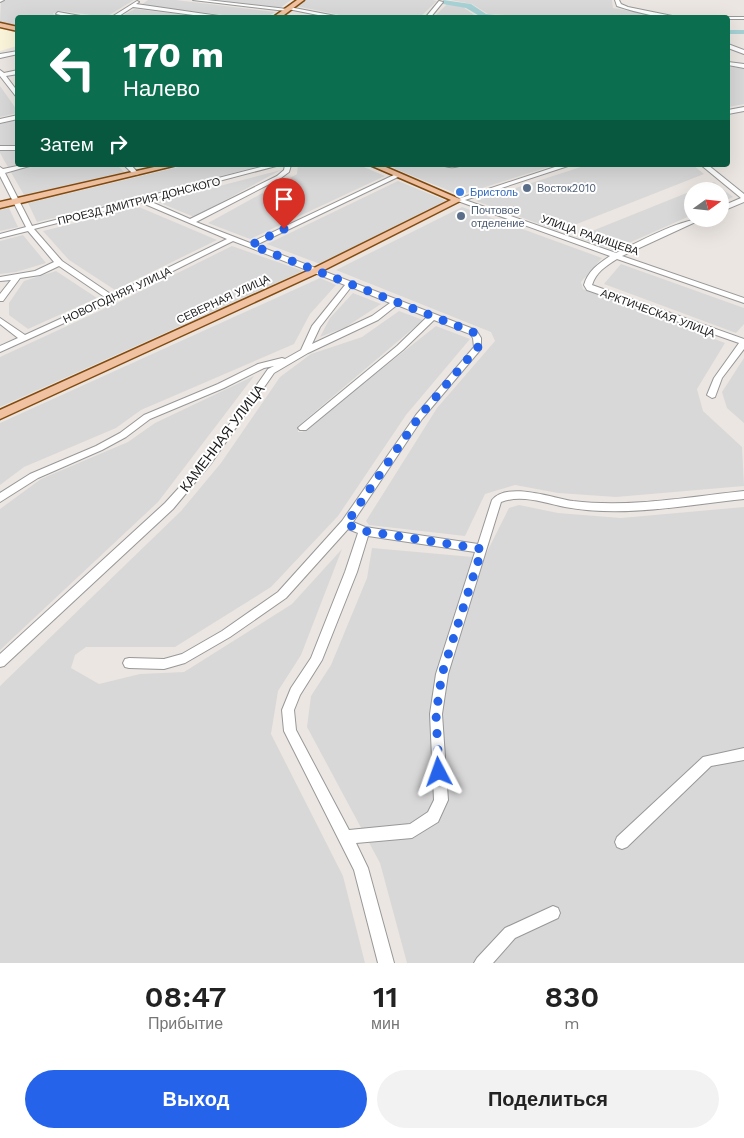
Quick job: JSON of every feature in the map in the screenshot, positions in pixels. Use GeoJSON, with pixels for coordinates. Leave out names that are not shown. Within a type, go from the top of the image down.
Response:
{"type":"FeatureCollection","features":[{"type":"Feature","properties":{"kind":"main road"},"geometry":{"type":"LineString","coordinates":[[279,15],[301,0]]}},
{"type":"Feature","properties":{"kind":"main road"},"geometry":{"type":"LineString","coordinates":[[0,25],[15,29]]}},
{"type":"Feature","properties":{"kind":"main road"},"geometry":{"type":"LineString","coordinates":[[0,206],[136,174],[152,167]]}},
{"type":"Feature","properties":{"kind":"main road","name":"УЛИЦА РАДИЩЕВА"},"geometry":{"type":"LineString","coordinates":[[382,167],[458,200]]}},
{"type":"Feature","properties":{"kind":"main road","name":"СЕВЕРНАЯ УЛИЦА"},"geometry":{"type":"LineString","coordinates":[[0,415],[317,270],[458,200]]}},
{"type":"Feature","properties":{"kind":"street"},"geometry":{"type":"LineString","coordinates":[[116,15],[140,0]]}},
{"type":"Feature","properties":{"kind":"street"},"geometry":{"type":"LineString","coordinates":[[195,0],[287,9],[325,15]]}},
{"type":"Feature","properties":{"kind":"street"},"geometry":{"type":"LineString","coordinates":[[617,0],[619,5],[627,8],[664,15]]}},
{"type":"Feature","properties":{"kind":"street"},"geometry":{"type":"LineString","coordinates":[[430,15],[441,2]]}},
{"type":"Feature","properties":{"kind":"street"},"geometry":{"type":"LineString","coordinates":[[131,5],[208,15]]}},
{"type":"Feature","properties":{"kind":"street"},"geometry":{"type":"LineString","coordinates":[[58,13],[69,15]]}},
{"type":"Feature","properties":{"kind":"street"},"geometry":{"type":"LineString","coordinates":[[730,18],[744,18]]}},
{"type":"Feature","properties":{"kind":"street"},"geometry":{"type":"LineString","coordinates":[[730,47],[744,52]]}},
{"type":"Feature","properties":{"kind":"street"},"geometry":{"type":"LineString","coordinates":[[0,56],[15,53]]}},
{"type":"Feature","properties":{"kind":"street"},"geometry":{"type":"LineString","coordinates":[[730,64],[744,66]]}},
{"type":"Feature","properties":{"kind":"street"},"geometry":{"type":"LineString","coordinates":[[1,74],[15,72]]}},
{"type":"Feature","properties":{"kind":"street"},"geometry":{"type":"LineString","coordinates":[[1,74],[15,92]]}},
{"type":"Feature","properties":{"kind":"street"},"geometry":{"type":"LineString","coordinates":[[730,112],[744,109]]}},
{"type":"Feature","properties":{"kind":"street"},"geometry":{"type":"LineString","coordinates":[[0,121],[15,118]]}},
{"type":"Feature","properties":{"kind":"street"},"geometry":{"type":"LineString","coordinates":[[0,148],[15,148]]}},
{"type":"Feature","properties":{"kind":"street"},"geometry":{"type":"LineString","coordinates":[[20,167],[1,171],[30,229],[59,263],[112,298]]}},
{"type":"Feature","properties":{"kind":"street"},"geometry":{"type":"LineString","coordinates":[[129,167],[136,174]]}},
{"type":"Feature","properties":{"kind":"street","name":"ПРОЕЗД ДМИТРИЯ ДОНСКОГО"},"geometry":{"type":"LineString","coordinates":[[0,236],[269,167]]}},
{"type":"Feature","properties":{"kind":"street"},"geometry":{"type":"LineString","coordinates":[[190,222],[279,177],[287,171],[288,167]]}},
{"type":"Feature","properties":{"kind":"street","name":"СЕВЕРНАЯ УЛИЦА"},"geometry":{"type":"LineString","coordinates":[[458,200],[562,167]]}},
{"type":"Feature","properties":{"kind":"street"},"geometry":{"type":"LineString","coordinates":[[706,167],[744,198],[729,206]]}},
{"type":"Feature","properties":{"kind":"street"},"geometry":{"type":"LineString","coordinates":[[251,245],[398,175]]}},
{"type":"Feature","properties":{"kind":"street"},"geometry":{"type":"LineString","coordinates":[[129,663],[164,664],[185,658],[226,634],[282,595],[346,524],[419,417],[478,347],[477,338],[473,332],[317,270],[232,239],[142,200]]}},
{"type":"Feature","properties":{"kind":"street","name":"УЛИЦА РАДИЩЕВА"},"geometry":{"type":"LineString","coordinates":[[458,200],[744,301]]}},
{"type":"Feature","properties":{"kind":"street","name":"АРКТИЧЕСКАЯ УЛИЦА"},"geometry":{"type":"LineString","coordinates":[[684,226],[603,262],[587,282],[590,288],[744,343]]}},
{"type":"Feature","properties":{"kind":"street","name":"НОВОГОДНЯЯ УЛИЦА"},"geometry":{"type":"LineString","coordinates":[[0,349],[112,298],[232,239]]}},
{"type":"Feature","properties":{"kind":"street"},"geometry":{"type":"LineString","coordinates":[[0,280],[37,273],[59,263]]}},
{"type":"Feature","properties":{"kind":"street"},"geometry":{"type":"LineString","coordinates":[[0,299],[17,278]]}},
{"type":"Feature","properties":{"kind":"street"},"geometry":{"type":"LineString","coordinates":[[305,351],[316,326],[350,284]]}},
{"type":"Feature","properties":{"kind":"street","name":"КАМЕННАЯ УЛИЦА"},"geometry":{"type":"LineString","coordinates":[[0,662],[169,506],[209,460],[271,371],[305,351],[375,318],[396,302]]}},
{"type":"Feature","properties":{"kind":"street"},"geometry":{"type":"LineString","coordinates":[[303,428],[400,348],[433,316]]}},
{"type":"Feature","properties":{"kind":"street"},"geometry":{"type":"LineString","coordinates":[[0,320],[24,338]]}},
{"type":"Feature","properties":{"kind":"street"},"geometry":{"type":"LineString","coordinates":[[712,395],[725,367],[744,343]]}},
{"type":"Feature","properties":{"kind":"street"},"geometry":{"type":"LineString","coordinates":[[0,498],[34,476],[99,448],[123,435],[147,417],[221,386],[262,366],[290,360]]}},
{"type":"Feature","properties":{"kind":"street"},"geometry":{"type":"LineString","coordinates":[[346,837],[412,831],[433,817],[441,800],[436,714],[442,674],[497,500],[506,495],[576,505],[625,506],[744,495]]}},
{"type":"Feature","properties":{"kind":"street"},"geometry":{"type":"LineString","coordinates":[[346,524],[364,531],[482,549]]}},
{"type":"Feature","properties":{"kind":"street"},"geometry":{"type":"LineString","coordinates":[[364,531],[316,660],[295,692],[288,710],[290,731],[361,868],[386,963]]}},
{"type":"Feature","properties":{"kind":"street"},"geometry":{"type":"LineString","coordinates":[[622,842],[708,761],[744,754]]}},
{"type":"Feature","properties":{"kind":"street"},"geometry":{"type":"LineString","coordinates":[[482,963],[510,933],[553,913]]}},
{"type":"Feature","properties":{"kind":"shaded area"},"geometry":{"type":"Polygon","coordinates":[[[1,0],[134,0],[109,15],[91,15],[62,11],[53,13],[54,15],[15,15],[15,26],[0,22],[1,0]]]}},
{"type":"Feature","properties":{"kind":"shaded area"},"geometry":{"type":"Polygon","coordinates":[[[148,0],[176,0],[275,12],[270,15],[224,15],[141,5],[148,0]]]}},
{"type":"Feature","properties":{"kind":"shaded area"},"geometry":{"type":"Polygon","coordinates":[[[213,0],[291,0],[280,8],[213,0]]]}},
{"type":"Feature","properties":{"kind":"shaded area"},"geometry":{"type":"Polygon","coordinates":[[[305,0],[437,1],[422,15],[340,15],[296,6],[305,0]]]}},
{"type":"Feature","properties":{"kind":"shaded area"},"geometry":{"type":"Polygon","coordinates":[[[450,0],[612,0],[613,8],[653,15],[488,14],[472,4],[450,0]]]}},
{"type":"Feature","properties":{"kind":"shaded area"},"geometry":{"type":"Polygon","coordinates":[[[447,4],[463,7],[474,15],[436,15],[447,4]]]}},
{"type":"Feature","properties":{"kind":"shaded area"},"geometry":{"type":"Polygon","coordinates":[[[135,9],[186,15],[124,15],[135,9]]]}},
{"type":"Feature","properties":{"kind":"shaded area"},"geometry":{"type":"Polygon","coordinates":[[[0,28],[15,32],[15,47],[0,51],[0,28]]]}},
{"type":"Feature","properties":{"kind":"shaded area"},"geometry":{"type":"Polygon","coordinates":[[[730,66],[744,69],[744,104],[730,107],[730,66]]]}},
{"type":"Feature","properties":{"kind":"shaded area"},"geometry":{"type":"Polygon","coordinates":[[[0,86],[15,107],[15,113],[0,117],[0,86]]]}},
{"type":"Feature","properties":{"kind":"shaded area"},"geometry":{"type":"Polygon","coordinates":[[[15,120],[15,167],[119,167],[124,172],[24,195],[0,153],[0,124],[15,120]]]}},
{"type":"Feature","properties":{"kind":"shaded area"},"geometry":{"type":"Polygon","coordinates":[[[179,167],[257,167],[37,222],[28,203],[179,167]]]}},
{"type":"Feature","properties":{"kind":"shaded area"},"geometry":{"type":"Polygon","coordinates":[[[298,167],[364,167],[385,176],[250,239],[208,223],[297,174],[298,167]]]}},
{"type":"Feature","properties":{"kind":"shaded area"},"geometry":{"type":"Polygon","coordinates":[[[395,167],[549,167],[460,195],[393,168],[395,167]]]}},
{"type":"Feature","properties":{"kind":"shaded area"},"geometry":{"type":"Polygon","coordinates":[[[581,167],[695,167],[704,174],[559,231],[476,201],[581,167]]]}},
{"type":"Feature","properties":{"kind":"shaded area"},"geometry":{"type":"Polygon","coordinates":[[[281,170],[194,217],[158,202],[281,170]]]}},
{"type":"Feature","properties":{"kind":"shaded area"},"geometry":{"type":"Polygon","coordinates":[[[398,181],[447,201],[320,264],[267,244],[398,181]]]}},
{"type":"Feature","properties":{"kind":"shaded area"},"geometry":{"type":"Polygon","coordinates":[[[684,194],[684,219],[613,250],[577,237],[684,194]]]}},
{"type":"Feature","properties":{"kind":"shaded area"},"geometry":{"type":"Polygon","coordinates":[[[139,207],[217,240],[115,290],[69,260],[43,231],[139,207]]]}},
{"type":"Feature","properties":{"kind":"shaded area"},"geometry":{"type":"Polygon","coordinates":[[[462,207],[602,258],[581,282],[583,289],[725,343],[697,389],[703,411],[742,447],[744,486],[616,497],[558,493],[515,485],[485,494],[465,536],[369,525],[366,521],[437,408],[495,341],[491,332],[336,270],[462,207]]]}},
{"type":"Feature","properties":{"kind":"shaded area"},"geometry":{"type":"Polygon","coordinates":[[[9,208],[18,227],[0,231],[0,210],[9,208]]]}},
{"type":"Feature","properties":{"kind":"shaded area"},"geometry":{"type":"Polygon","coordinates":[[[23,235],[46,263],[16,272],[0,274],[0,241],[23,235]]]}},
{"type":"Feature","properties":{"kind":"shaded area"},"geometry":{"type":"Polygon","coordinates":[[[232,246],[303,271],[0,407],[0,357],[119,302],[232,246]]]}},
{"type":"Feature","properties":{"kind":"shaded area"},"geometry":{"type":"Polygon","coordinates":[[[621,264],[744,308],[744,324],[736,333],[604,284],[621,264]]]}},
{"type":"Feature","properties":{"kind":"shaded area"},"geometry":{"type":"Polygon","coordinates":[[[56,271],[97,298],[28,329],[9,315],[9,303],[24,281],[56,271]]]}},
{"type":"Feature","properties":{"kind":"shaded area"},"geometry":{"type":"Polygon","coordinates":[[[320,278],[336,285],[310,314],[294,344],[141,410],[116,428],[24,467],[0,485],[0,423],[320,278]]]}},
{"type":"Feature","properties":{"kind":"shaded area"},"geometry":{"type":"Polygon","coordinates":[[[353,293],[381,304],[346,327],[320,337],[330,318],[353,293]]]}},
{"type":"Feature","properties":{"kind":"shaded area"},"geometry":{"type":"Polygon","coordinates":[[[399,311],[423,320],[298,426],[298,432],[302,432],[436,326],[470,339],[406,415],[338,516],[271,587],[175,647],[86,647],[75,655],[71,668],[99,684],[140,674],[184,672],[292,604],[342,549],[301,655],[278,691],[271,734],[343,876],[365,963],[0,963],[0,686],[181,511],[221,463],[280,377],[311,354],[362,337],[399,311]]]}},
{"type":"Feature","properties":{"kind":"shaded area"},"geometry":{"type":"Polygon","coordinates":[[[744,358],[744,423],[727,408],[722,392],[744,358]]]}},
{"type":"Feature","properties":{"kind":"shaded area"},"geometry":{"type":"Polygon","coordinates":[[[254,376],[158,502],[0,650],[0,509],[41,479],[128,442],[155,423],[254,376]]]}},
{"type":"Feature","properties":{"kind":"shaded area"},"geometry":{"type":"Polygon","coordinates":[[[519,505],[558,513],[621,518],[744,507],[744,963],[407,963],[380,863],[307,727],[311,696],[331,665],[367,578],[372,548],[484,558],[509,508],[519,505]]]}},
{"type":"Feature","properties":{"kind":"waterway"},"geometry":{"type":"LineString","coordinates":[[446,2],[468,6],[482,15]]}},
{"type":"Feature","properties":{"kind":"waterway"},"geometry":{"type":"LineString","coordinates":[[730,32],[744,32]]}},
{"type":"Feature","properties":{"kind":"place","name":"Восток2010"},"geometry":{"type":"Point","coordinates":[527,188]}},
{"type":"Feature","properties":{"kind":"place","name":"Бристоль"},"geometry":{"type":"Point","coordinates":[460,192]}},
{"type":"Feature","properties":{"kind":"place","name":"Почтовое отделение"},"geometry":{"type":"Point","coordinates":[461,216]}},
{"type":"Feature","properties":{"kind":"route"},"geometry":{"type":"LineString","coordinates":[[284,229],[251,245],[473,332],[477,338],[478,347],[419,417],[346,524],[364,531],[482,549],[442,674],[436,714],[439,772]]}}]}
